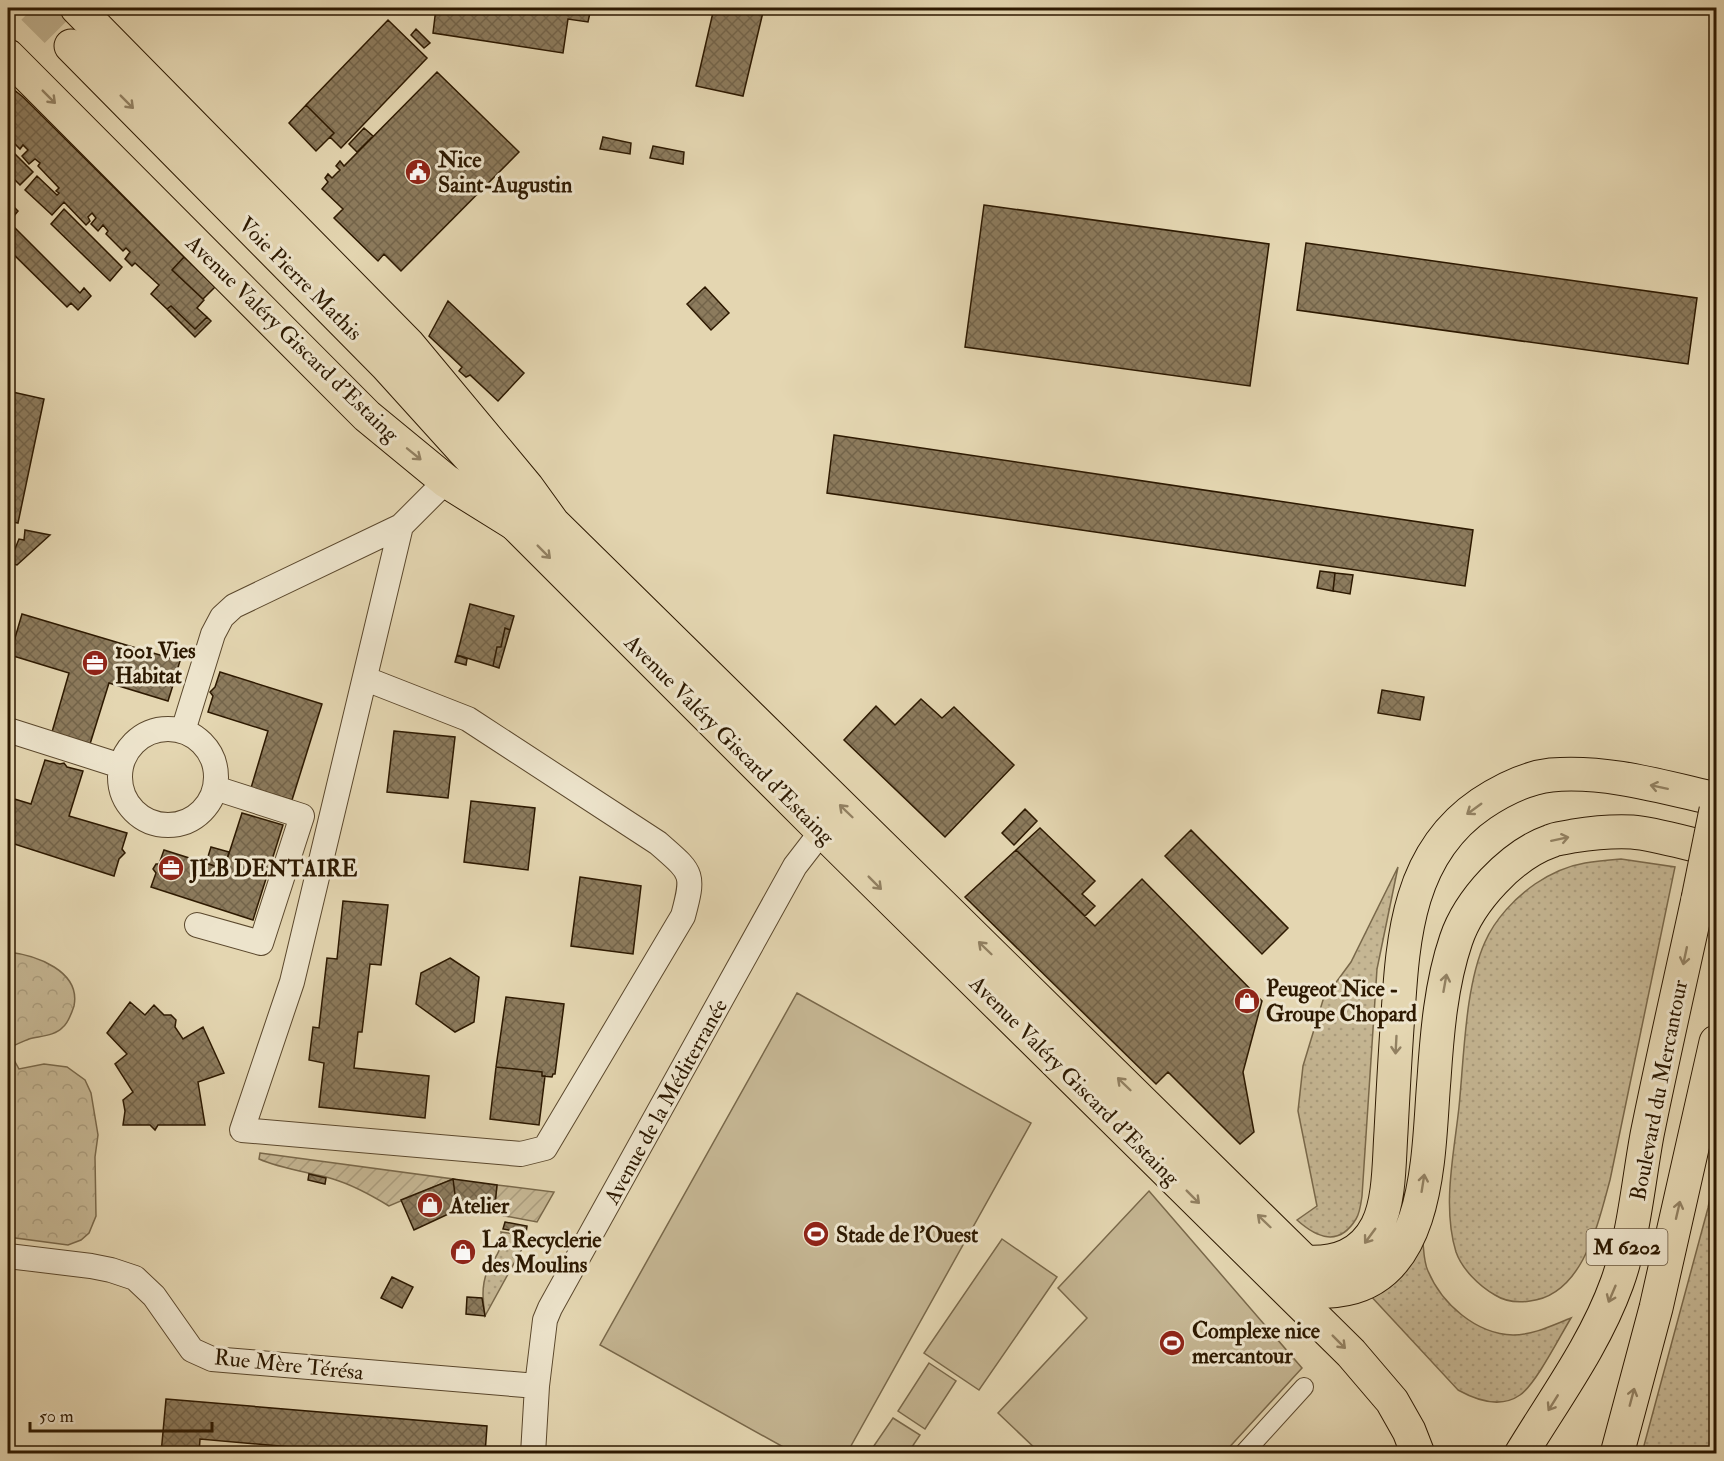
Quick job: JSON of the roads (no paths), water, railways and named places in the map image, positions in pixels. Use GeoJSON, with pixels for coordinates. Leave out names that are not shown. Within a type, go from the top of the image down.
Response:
{"type":"FeatureCollection","features":[{"type":"Feature","properties":{"kind":"main road","name":"Avenue Valéry Giscard d'Estaing"},"geometry":{"type":"LineString","coordinates":[[77,8],[408,344],[527,488],[553,523],[1305,1262],[1325,1263],[1346,1257],[1364,1244],[1377,1225],[1384,1203],[1389,1163],[1400,970],[1406,922],[1425,868],[1441,840],[1459,820],[1498,792],[1523,781],[1551,775],[1617,778],[1716,799]]}},
{"type":"Feature","properties":{"kind":"main road","name":"Voie Pierre Mathis"},"geometry":{"type":"LineString","coordinates":[[71,45],[387,366],[473,461],[515,524]]}},
{"type":"Feature","properties":{"kind":"main road","name":"Avenue Valéry Giscard d'Estaing"},"geometry":{"type":"LineString","coordinates":[[8,56],[367,416],[446,481],[515,524],[822,831],[1283,1285],[1351,1353],[1392,1401],[1409,1431],[1418,1454]]}},
{"type":"Feature","properties":{"kind":"main road","name":"Boulevard du Mercantour"},"geometry":{"type":"LineString","coordinates":[[1521,1454],[1584,1352],[1618,1281],[1716,810]]}},
{"type":"Feature","properties":{"kind":"main road"},"geometry":{"type":"LineString","coordinates":[[1283,1285],[1304,1292],[1316,1293],[1359,1287],[1380,1274],[1399,1255],[1412,1232],[1420,1203],[1429,1146],[1434,1077],[1449,963],[1456,938],[1470,911],[1492,882],[1519,858],[1551,841],[1588,833],[1633,832],[1716,850]]}},
{"type":"Feature","properties":{"kind":"main road","name":"Boulevard du Mercantour"},"geometry":{"type":"LineString","coordinates":[[1617,1454],[1656,1308],[1716,1042]]}},
{"type":"Feature","properties":{"kind":"street"},"geometry":{"type":"LineString","coordinates":[[183,731],[213,634],[222,617],[234,606],[401,526],[446,481]]}},
{"type":"Feature","properties":{"kind":"street"},"geometry":{"type":"LineString","coordinates":[[366,679],[468,719],[658,843],[684,866],[691,885],[683,916],[545,1148],[521,1154],[242,1130],[292,982],[401,526]]}},
{"type":"Feature","properties":{"kind":"street"},"geometry":{"type":"LineString","coordinates":[[167,729],[183,731],[206,747],[213,760],[216,774],[215,788],[209,802],[199,814],[186,822],[171,825],[156,824],[142,818],[131,808],[123,795],[119,781],[121,766],[127,751],[138,739],[151,731],[167,729]]}},
{"type":"Feature","properties":{"kind":"street"},"geometry":{"type":"LineString","coordinates":[[8,730],[121,766]]}},
{"type":"Feature","properties":{"kind":"street"},"geometry":{"type":"LineString","coordinates":[[197,925],[261,944],[302,816],[215,788]]}},
{"type":"Feature","properties":{"kind":"street","name":"Avenue de la Méditerranée"},"geometry":{"type":"LineString","coordinates":[[533,1454],[537,1386],[545,1320],[550,1308],[795,866],[822,831]]}},
{"type":"Feature","properties":{"kind":"street","name":"Rue Mère Térésa"},"geometry":{"type":"LineString","coordinates":[[8,1256],[91,1266],[135,1278],[154,1296],[192,1350],[212,1359],[537,1386]]}},
{"type":"Feature","properties":{"kind":"street"},"geometry":{"type":"LineString","coordinates":[[1243,1454],[1304,1387]]}},
{"type":"Feature","properties":{"kind":"tunnel"},"geometry":{"type":"LineString","coordinates":[[33,8],[71,46]]}},
{"type":"Feature","properties":{"kind":"place","name":"Nice Saint-Augustin"},"geometry":{"type":"Point","coordinates":[418,172]}},
{"type":"Feature","properties":{"kind":"place","name":"1001 Vies Habitat"},"geometry":{"type":"Point","coordinates":[95,663]}},
{"type":"Feature","properties":{"kind":"place","name":"JLB DENTAIRE"},"geometry":{"type":"Point","coordinates":[171,868]}},
{"type":"Feature","properties":{"kind":"place","name":"Peugeot Nice - Groupe Chopard"},"geometry":{"type":"Point","coordinates":[1247,1001]}},
{"type":"Feature","properties":{"kind":"place","name":"Atelier"},"geometry":{"type":"Point","coordinates":[430,1205]}},
{"type":"Feature","properties":{"kind":"place","name":"Stade de l'Ouest"},"geometry":{"type":"Point","coordinates":[816,1234]}},
{"type":"Feature","properties":{"kind":"place","name":"La Recyclerie des Moulins"},"geometry":{"type":"Point","coordinates":[463,1252]}},
{"type":"Feature","properties":{"kind":"place","name":"Complexe nice mercantour"},"geometry":{"type":"Point","coordinates":[1172,1343]}}]}
